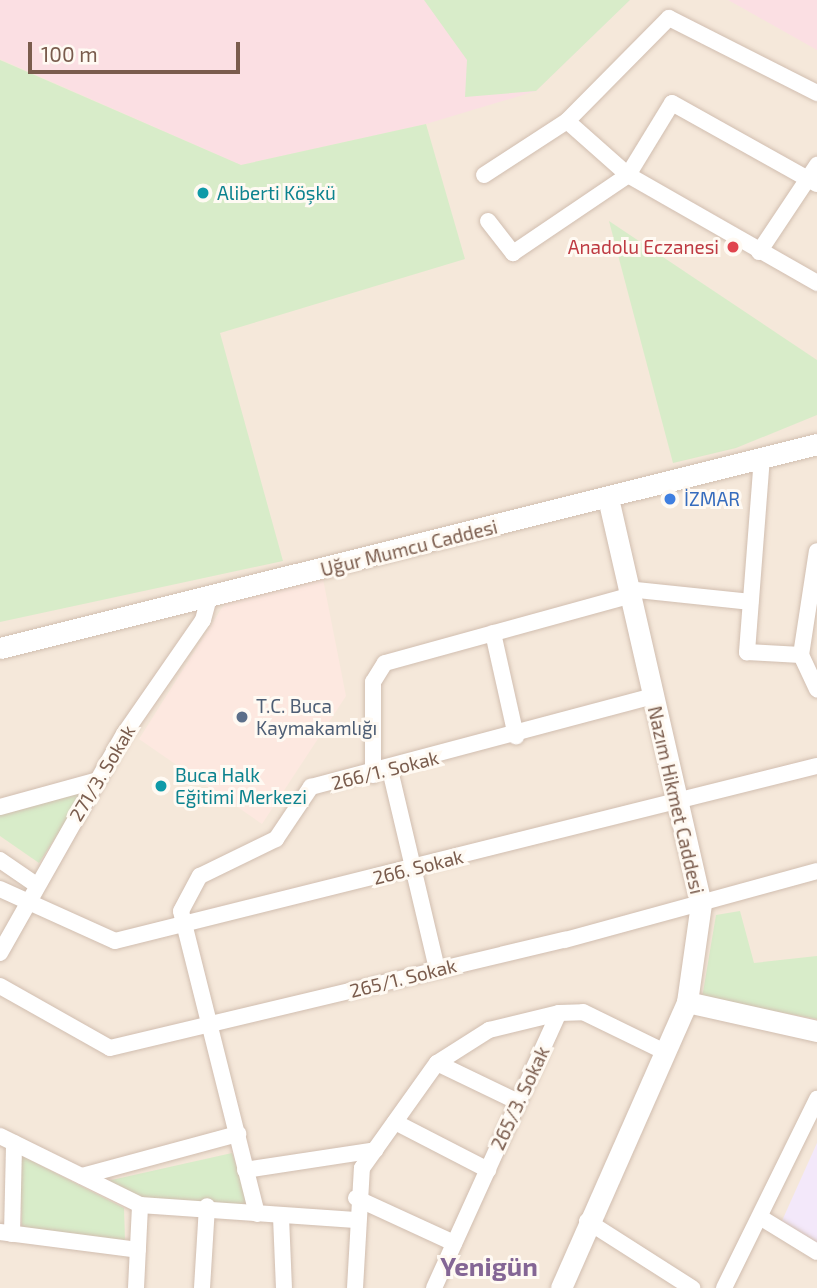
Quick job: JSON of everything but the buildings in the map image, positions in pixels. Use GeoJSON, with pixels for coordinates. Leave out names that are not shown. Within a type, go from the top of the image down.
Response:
{"type":"FeatureCollection","features":[{"type":"Feature","properties":{"kind":"main road","name":"Uğur Mumcu Caddesi"},"geometry":{"type":"LineString","coordinates":[[0,648],[817,444]]}},
{"type":"Feature","properties":{"kind":"main road","name":"Nazım Hikmet Caddesi"},"geometry":{"type":"LineString","coordinates":[[561,1288],[587,1221],[688,1002],[701,904],[627,593],[608,498]]}},
{"type":"Feature","properties":{"kind":"main road"},"geometry":{"type":"LineString","coordinates":[[688,1002],[817,1031]]}},
{"type":"Feature","properties":{"kind":"street"},"geometry":{"type":"LineString","coordinates":[[484,176],[567,121],[669,18],[817,93]]}},
{"type":"Feature","properties":{"kind":"street"},"geometry":{"type":"LineString","coordinates":[[488,221],[513,253],[628,175],[672,103],[814,176],[759,252]]}},
{"type":"Feature","properties":{"kind":"street"},"geometry":{"type":"LineString","coordinates":[[567,121],[628,175],[817,283]]}},
{"type":"Feature","properties":{"kind":"street"},"geometry":{"type":"LineString","coordinates":[[762,457],[747,652],[800,655]]}},
{"type":"Feature","properties":{"kind":"street"},"geometry":{"type":"LineString","coordinates":[[817,551],[812,613],[800,655],[817,690]]}},
{"type":"Feature","properties":{"kind":"street"},"geometry":{"type":"LineString","coordinates":[[373,775],[373,682],[385,663],[627,593],[750,602]]}},
{"type":"Feature","properties":{"kind":"street","name":"271/3. Sokak"},"geometry":{"type":"LineString","coordinates":[[0,953],[25,899],[98,780],[204,620],[209,597]]}},
{"type":"Feature","properties":{"kind":"street"},"geometry":{"type":"LineString","coordinates":[[493,633],[516,736]]}},
{"type":"Feature","properties":{"kind":"street","name":"266/1. Sokak"},"geometry":{"type":"LineString","coordinates":[[185,924],[181,911],[201,876],[276,839],[311,787],[390,771],[652,696]]}},
{"type":"Feature","properties":{"kind":"street","name":"266. Sokak"},"geometry":{"type":"LineString","coordinates":[[0,889],[115,941],[413,869],[817,766]]}},
{"type":"Feature","properties":{"kind":"street"},"geometry":{"type":"LineString","coordinates":[[390,771],[436,969]]}},
{"type":"Feature","properties":{"kind":"street"},"geometry":{"type":"LineString","coordinates":[[0,807],[98,780]]}},
{"type":"Feature","properties":{"kind":"street"},"geometry":{"type":"LineString","coordinates":[[0,860],[35,884]]}},
{"type":"Feature","properties":{"kind":"street","name":"265/1. Sokak"},"geometry":{"type":"LineString","coordinates":[[0,986],[110,1048],[209,1027],[701,904],[817,872]]}},
{"type":"Feature","properties":{"kind":"street"},"geometry":{"type":"LineString","coordinates":[[185,924],[257,1214]]}},
{"type":"Feature","properties":{"kind":"street"},"geometry":{"type":"LineString","coordinates":[[355,1288],[356,1198],[362,1168],[437,1063],[489,1030],[559,1013],[583,1012],[665,1052]]}},
{"type":"Feature","properties":{"kind":"street","name":"265/3. Sokak"},"geometry":{"type":"LineString","coordinates":[[434,1288],[559,1013]]}},
{"type":"Feature","properties":{"kind":"street"},"geometry":{"type":"LineString","coordinates":[[437,1063],[518,1102]]}},
{"type":"Feature","properties":{"kind":"street"},"geometry":{"type":"LineString","coordinates":[[724,1288],[763,1219],[817,1099]]}},
{"type":"Feature","properties":{"kind":"street"},"geometry":{"type":"LineString","coordinates":[[395,1122],[488,1170]]}},
{"type":"Feature","properties":{"kind":"street"},"geometry":{"type":"LineString","coordinates":[[82,1176],[238,1134]]}},
{"type":"Feature","properties":{"kind":"street"},"geometry":{"type":"LineString","coordinates":[[138,1250],[6,1233],[7,1139],[140,1205],[207,1206],[281,1217],[355,1220]]}},
{"type":"Feature","properties":{"kind":"street"},"geometry":{"type":"LineString","coordinates":[[245,1170],[375,1150]]}},
{"type":"Feature","properties":{"kind":"street"},"geometry":{"type":"LineString","coordinates":[[356,1198],[453,1243]]}},
{"type":"Feature","properties":{"kind":"street"},"geometry":{"type":"LineString","coordinates":[[136,1288],[140,1205]]}},
{"type":"Feature","properties":{"kind":"street"},"geometry":{"type":"LineString","coordinates":[[202,1288],[207,1206]]}},
{"type":"Feature","properties":{"kind":"street"},"geometry":{"type":"LineString","coordinates":[[281,1217],[284,1288]]}},
{"type":"Feature","properties":{"kind":"street"},"geometry":{"type":"LineString","coordinates":[[763,1219],[817,1252]]}},
{"type":"Feature","properties":{"kind":"street"},"geometry":{"type":"LineString","coordinates":[[587,1221],[692,1288]]}},
{"type":"Feature","properties":{"kind":"shaded area"},"geometry":{"type":"Polygon","coordinates":[[[0,0],[817,0],[817,1288],[0,1288],[0,0]]]}},
{"type":"Feature","properties":{"kind":"shaded area"},"geometry":{"type":"Polygon","coordinates":[[[0,0],[630,0],[536,91],[426,124],[241,165],[0,59],[0,0]]]}},
{"type":"Feature","properties":{"kind":"shaded area"},"geometry":{"type":"Polygon","coordinates":[[[728,0],[817,0],[817,50],[746,10],[728,0]]]}},
{"type":"Feature","properties":{"kind":"shaded area","name":"T.C. Buca Kaymakamlığı"},"geometry":{"type":"Polygon","coordinates":[[[323,579],[346,696],[262,824],[139,739],[225,603],[323,579]]]}},
{"type":"Feature","properties":{"kind":"shaded area"},"geometry":{"type":"Polygon","coordinates":[[[817,1143],[817,1246],[781,1223],[817,1143]]]}},
{"type":"Feature","properties":{"kind":"green space"},"geometry":{"type":"Polygon","coordinates":[[[424,0],[630,0],[536,91],[465,97],[467,60],[424,0]]]}},
{"type":"Feature","properties":{"kind":"green space"},"geometry":{"type":"Polygon","coordinates":[[[0,60],[241,165],[426,124],[465,259],[220,333],[283,561],[0,622],[0,60]]]}},
{"type":"Feature","properties":{"kind":"green space"},"geometry":{"type":"Polygon","coordinates":[[[609,221],[817,360],[817,415],[736,448],[673,463],[609,221]]]}},
{"type":"Feature","properties":{"kind":"green space"},"geometry":{"type":"Polygon","coordinates":[[[89,786],[39,863],[0,836],[0,810],[89,786]]]}},
{"type":"Feature","properties":{"kind":"green space"},"geometry":{"type":"Polygon","coordinates":[[[740,911],[754,963],[817,956],[817,1019],[702,998],[716,915],[740,911]]]}},
{"type":"Feature","properties":{"kind":"green space"},"geometry":{"type":"Polygon","coordinates":[[[232,1153],[250,1207],[142,1200],[107,1181],[232,1153]]]}},
{"type":"Feature","properties":{"kind":"green space"},"geometry":{"type":"Polygon","coordinates":[[[20,1155],[124,1208],[125,1241],[22,1231],[20,1155]]]}},
{"type":"Feature","properties":{"kind":"place","name":"Aliberti Köşkü"},"geometry":{"type":"Point","coordinates":[203,193]}},
{"type":"Feature","properties":{"kind":"place","name":"Anadolu Eczanesi"},"geometry":{"type":"Point","coordinates":[733,247]}},
{"type":"Feature","properties":{"kind":"place","name":"İZMAR"},"geometry":{"type":"Point","coordinates":[670,499]}},
{"type":"Feature","properties":{"kind":"place","name":"T.C. Buca Kaymakamlığı"},"geometry":{"type":"Point","coordinates":[242,717]}},
{"type":"Feature","properties":{"kind":"place","name":"Buca Halk Eğitimi Merkezi"},"geometry":{"type":"Point","coordinates":[161,786]}},
{"type":"Feature","properties":{"kind":"district","name":"Yenigün"},"geometry":{"type":"Point","coordinates":[489,1266]}}]}
